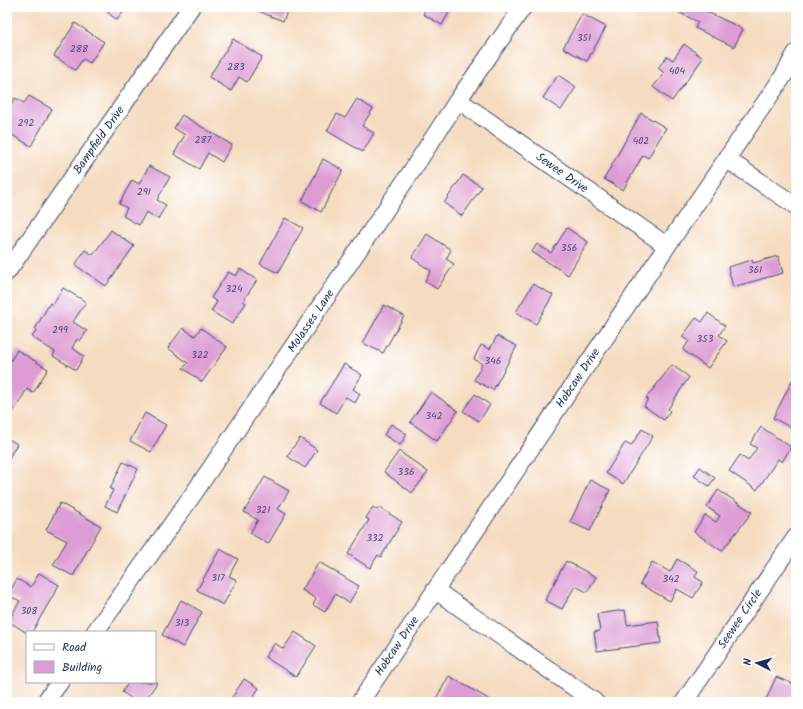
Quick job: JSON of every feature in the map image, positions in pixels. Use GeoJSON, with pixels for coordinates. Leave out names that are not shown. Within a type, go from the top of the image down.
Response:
{"type":"FeatureCollection","features":[{"type":"Feature","properties":{"kind":"street","name":"Bampfield Drive"},"geometry":{"type":"LineString","coordinates":[[10,262],[192,7]]}},
{"type":"Feature","properties":{"kind":"street","name":"Molasses Lane"},"geometry":{"type":"LineString","coordinates":[[96,631],[194,493],[458,100],[523,7]]}},
{"type":"Feature","properties":{"kind":"street","name":"Hobcaw Drive"},"geometry":{"type":"LineString","coordinates":[[360,702],[667,246],[728,160],[784,75],[796,53]]}},
{"type":"Feature","properties":{"kind":"street","name":"Sewee Drive"},"geometry":{"type":"LineString","coordinates":[[458,100],[667,246]]}},
{"type":"Feature","properties":{"kind":"street"},"geometry":{"type":"LineString","coordinates":[[728,160],[796,206]]}},
{"type":"Feature","properties":{"kind":"street","name":"Seewee Circle"},"geometry":{"type":"LineString","coordinates":[[684,702],[796,537]]}},
{"type":"Feature","properties":{"kind":"street"},"geometry":{"type":"LineString","coordinates":[[435,590],[595,702]]}},
{"type":"Feature","properties":{"kind":"street"},"geometry":{"type":"LineString","coordinates":[[46,702],[59,683]]}},
{"type":"Feature","properties":{"kind":"building"},"geometry":{"type":"Polygon","coordinates":[[[101,7],[127,7],[117,20],[101,7]]]}},
{"type":"Feature","properties":{"kind":"building"},"geometry":{"type":"Polygon","coordinates":[[[260,7],[289,7],[283,21],[258,11],[260,7]]]}},
{"type":"Feature","properties":{"kind":"building"},"geometry":{"type":"Polygon","coordinates":[[[427,7],[452,7],[442,25],[423,14],[427,7]]]}},
{"type":"Feature","properties":{"kind":"building"},"geometry":{"type":"Polygon","coordinates":[[[681,7],[697,7],[743,29],[734,47],[695,28],[698,22],[678,12],[681,7]]]}},
{"type":"Feature","properties":{"kind":"building"},"geometry":{"type":"Polygon","coordinates":[[[582,14],[606,27],[587,61],[563,48],[582,14]]]}},
{"type":"Feature","properties":{"kind":"building"},"geometry":{"type":"Polygon","coordinates":[[[75,23],[104,42],[90,63],[83,59],[75,70],[54,56],[75,23]]]}},
{"type":"Feature","properties":{"kind":"building"},"geometry":{"type":"Polygon","coordinates":[[[233,39],[262,57],[247,82],[239,77],[231,91],[209,77],[233,39]]]}},
{"type":"Feature","properties":{"kind":"building"},"geometry":{"type":"Polygon","coordinates":[[[684,44],[703,58],[672,101],[653,87],[664,73],[658,68],[667,56],[673,60],[684,44]]]}},
{"type":"Feature","properties":{"kind":"building"},"geometry":{"type":"Polygon","coordinates":[[[558,75],[576,87],[561,110],[543,98],[558,75]]]}},
{"type":"Feature","properties":{"kind":"building"},"geometry":{"type":"Polygon","coordinates":[[[29,96],[52,109],[31,146],[7,132],[7,114],[15,98],[24,103],[29,96]]]}},
{"type":"Feature","properties":{"kind":"building"},"geometry":{"type":"Polygon","coordinates":[[[357,99],[373,109],[362,126],[374,133],[363,152],[327,131],[337,114],[345,118],[357,99]]]}},
{"type":"Feature","properties":{"kind":"building"},"geometry":{"type":"Polygon","coordinates":[[[641,113],[666,128],[648,158],[643,155],[623,190],[604,179],[641,113]]]}},
{"type":"Feature","properties":{"kind":"building"},"geometry":{"type":"Polygon","coordinates":[[[182,115],[232,145],[222,162],[208,153],[199,169],[174,154],[185,135],[174,128],[182,115]]]}},
{"type":"Feature","properties":{"kind":"building"},"geometry":{"type":"Polygon","coordinates":[[[323,159],[343,170],[321,212],[302,201],[323,159]]]}},
{"type":"Feature","properties":{"kind":"building"},"geometry":{"type":"Polygon","coordinates":[[[149,166],[170,177],[157,200],[166,205],[158,219],[146,212],[139,225],[123,216],[127,208],[119,204],[132,180],[139,184],[149,166]]]}},
{"type":"Feature","properties":{"kind":"building"},"geometry":{"type":"Polygon","coordinates":[[[463,175],[482,187],[462,216],[444,203],[463,175]]]}},
{"type":"Feature","properties":{"kind":"building"},"geometry":{"type":"Polygon","coordinates":[[[285,218],[303,228],[278,273],[260,264],[285,218]]]}},
{"type":"Feature","properties":{"kind":"building"},"geometry":{"type":"Polygon","coordinates":[[[567,228],[588,242],[568,275],[532,252],[537,244],[551,253],[567,228]]]}},
{"type":"Feature","properties":{"kind":"building"},"geometry":{"type":"Polygon","coordinates":[[[111,230],[134,246],[106,286],[75,265],[85,250],[93,255],[111,230]]]}},
{"type":"Feature","properties":{"kind":"building"},"geometry":{"type":"Polygon","coordinates":[[[427,234],[451,250],[446,259],[454,264],[437,289],[425,281],[431,271],[412,258],[427,234]]]}},
{"type":"Feature","properties":{"kind":"building"},"geometry":{"type":"Polygon","coordinates":[[[778,256],[783,273],[733,287],[728,267],[752,260],[753,263],[778,256]]]}},
{"type":"Feature","properties":{"kind":"building"},"geometry":{"type":"Polygon","coordinates":[[[240,269],[257,280],[243,301],[246,303],[232,324],[211,311],[217,302],[211,298],[228,272],[236,276],[240,269]]]}},
{"type":"Feature","properties":{"kind":"building"},"geometry":{"type":"Polygon","coordinates":[[[533,284],[553,295],[536,324],[516,312],[533,284]]]}},
{"type":"Feature","properties":{"kind":"building"},"geometry":{"type":"Polygon","coordinates":[[[63,288],[86,302],[73,322],[87,331],[80,341],[77,339],[72,348],[84,356],[76,370],[53,356],[55,352],[32,337],[50,303],[53,305],[63,288]]]}},
{"type":"Feature","properties":{"kind":"building"},"geometry":{"type":"Polygon","coordinates":[[[384,305],[404,316],[383,353],[363,343],[384,305]]]}},
{"type":"Feature","properties":{"kind":"building"},"geometry":{"type":"Polygon","coordinates":[[[708,313],[725,326],[719,335],[727,341],[708,368],[683,350],[689,341],[682,337],[696,318],[702,322],[708,313]]]}},
{"type":"Feature","properties":{"kind":"building"},"geometry":{"type":"Polygon","coordinates":[[[183,328],[195,336],[201,328],[227,347],[202,382],[183,368],[188,363],[168,348],[183,328]]]}},
{"type":"Feature","properties":{"kind":"building"},"geometry":{"type":"Polygon","coordinates":[[[497,336],[517,346],[493,390],[474,380],[482,364],[474,359],[481,345],[490,349],[497,336]]]}},
{"type":"Feature","properties":{"kind":"building"},"geometry":{"type":"Polygon","coordinates":[[[17,350],[48,369],[33,393],[27,389],[8,420],[7,367],[17,350]]]}},
{"type":"Feature","properties":{"kind":"building"},"geometry":{"type":"Polygon","coordinates":[[[344,364],[362,375],[353,389],[360,394],[355,403],[346,397],[336,413],[320,403],[344,364]]]}},
{"type":"Feature","properties":{"kind":"building"},"geometry":{"type":"Polygon","coordinates":[[[672,365],[689,377],[668,409],[670,411],[664,420],[644,406],[648,399],[646,398],[672,365]]]}},
{"type":"Feature","properties":{"kind":"building"},"geometry":{"type":"Polygon","coordinates":[[[792,381],[796,383],[796,416],[790,427],[773,418],[792,381]]]}},
{"type":"Feature","properties":{"kind":"building"},"geometry":{"type":"Polygon","coordinates":[[[431,392],[458,411],[437,441],[410,422],[431,392]]]}},
{"type":"Feature","properties":{"kind":"building"},"geometry":{"type":"Polygon","coordinates":[[[475,394],[490,405],[479,421],[463,411],[475,394]]]}},
{"type":"Feature","properties":{"kind":"building"},"geometry":{"type":"Polygon","coordinates":[[[145,413],[166,425],[151,452],[130,441],[145,413]]]}},
{"type":"Feature","properties":{"kind":"building"},"geometry":{"type":"Polygon","coordinates":[[[391,424],[407,434],[400,445],[384,435],[391,424]]]}},
{"type":"Feature","properties":{"kind":"building"},"geometry":{"type":"Polygon","coordinates":[[[761,427],[791,447],[782,462],[778,459],[757,490],[729,471],[740,455],[748,461],[757,448],[750,444],[761,427]]]}},
{"type":"Feature","properties":{"kind":"building"},"geometry":{"type":"Polygon","coordinates":[[[642,429],[653,436],[623,484],[606,473],[625,443],[631,446],[642,429]]]}},
{"type":"Feature","properties":{"kind":"building"},"geometry":{"type":"Polygon","coordinates":[[[7,438],[17,444],[7,461],[7,438]]]}},
{"type":"Feature","properties":{"kind":"building"},"geometry":{"type":"Polygon","coordinates":[[[300,438],[317,450],[305,468],[287,456],[300,438]]]}},
{"type":"Feature","properties":{"kind":"building"},"geometry":{"type":"Polygon","coordinates":[[[399,451],[428,472],[412,493],[384,472],[399,451]]]}},
{"type":"Feature","properties":{"kind":"building"},"geometry":{"type":"Polygon","coordinates":[[[123,462],[138,469],[117,512],[105,506],[113,490],[110,489],[123,462]]]}},
{"type":"Feature","properties":{"kind":"building"},"geometry":{"type":"Polygon","coordinates":[[[700,467],[715,478],[709,486],[694,476],[700,467]]]}},
{"type":"Feature","properties":{"kind":"building"},"geometry":{"type":"Polygon","coordinates":[[[265,477],[289,491],[278,509],[286,514],[268,544],[250,533],[258,520],[244,512],[265,477]]]}},
{"type":"Feature","properties":{"kind":"building"},"geometry":{"type":"Polygon","coordinates":[[[590,480],[610,490],[590,531],[570,522],[590,480]]]}},
{"type":"Feature","properties":{"kind":"building"},"geometry":{"type":"Polygon","coordinates":[[[718,490],[752,512],[722,551],[694,532],[705,515],[716,522],[720,516],[707,507],[718,490]]]}},
{"type":"Feature","properties":{"kind":"building"},"geometry":{"type":"Polygon","coordinates":[[[60,503],[101,526],[73,576],[53,565],[67,541],[46,530],[60,503]]]}},
{"type":"Feature","properties":{"kind":"building"},"geometry":{"type":"Polygon","coordinates":[[[373,507],[377,510],[379,507],[402,522],[381,557],[378,555],[370,568],[348,554],[369,520],[366,518],[373,507]]]}},
{"type":"Feature","properties":{"kind":"building"},"geometry":{"type":"Polygon","coordinates":[[[220,549],[238,559],[229,576],[237,580],[223,605],[197,590],[220,549]]]}},
{"type":"Feature","properties":{"kind":"building"},"geometry":{"type":"Polygon","coordinates":[[[677,559],[698,571],[695,577],[703,582],[693,598],[677,589],[670,601],[640,584],[652,562],[670,572],[677,559]]]}},
{"type":"Feature","properties":{"kind":"building"},"geometry":{"type":"Polygon","coordinates":[[[566,561],[596,577],[587,592],[575,586],[562,609],[545,600],[566,561]]]}},
{"type":"Feature","properties":{"kind":"building"},"geometry":{"type":"Polygon","coordinates":[[[319,562],[359,586],[349,603],[335,594],[325,612],[313,605],[316,599],[302,590],[319,562]]]}},
{"type":"Feature","properties":{"kind":"building"},"geometry":{"type":"Polygon","coordinates":[[[39,573],[59,585],[33,631],[26,631],[26,632],[8,621],[20,601],[8,595],[17,579],[31,587],[39,573]]]}},
{"type":"Feature","properties":{"kind":"building"},"geometry":{"type":"Polygon","coordinates":[[[181,600],[202,612],[183,647],[162,635],[181,600]]]}},
{"type":"Feature","properties":{"kind":"building"},"geometry":{"type":"Polygon","coordinates":[[[625,610],[627,625],[658,621],[661,643],[597,651],[594,632],[600,631],[597,614],[625,610]]]}},
{"type":"Feature","properties":{"kind":"building"},"geometry":{"type":"Polygon","coordinates":[[[295,632],[316,646],[296,677],[265,657],[275,643],[283,649],[295,632]]]}},
{"type":"Feature","properties":{"kind":"building"},"geometry":{"type":"Polygon","coordinates":[[[449,676],[492,701],[492,702],[434,702],[449,676]]]}},
{"type":"Feature","properties":{"kind":"building"},"geometry":{"type":"Polygon","coordinates":[[[776,677],[796,685],[796,702],[765,702],[776,677]]]}},
{"type":"Feature","properties":{"kind":"building"},"geometry":{"type":"Polygon","coordinates":[[[244,679],[259,688],[251,700],[254,702],[229,702],[244,679]]]}},
{"type":"Feature","properties":{"kind":"building"},"geometry":{"type":"Polygon","coordinates":[[[128,683],[157,683],[144,702],[137,702],[122,692],[128,683]]]}}]}
